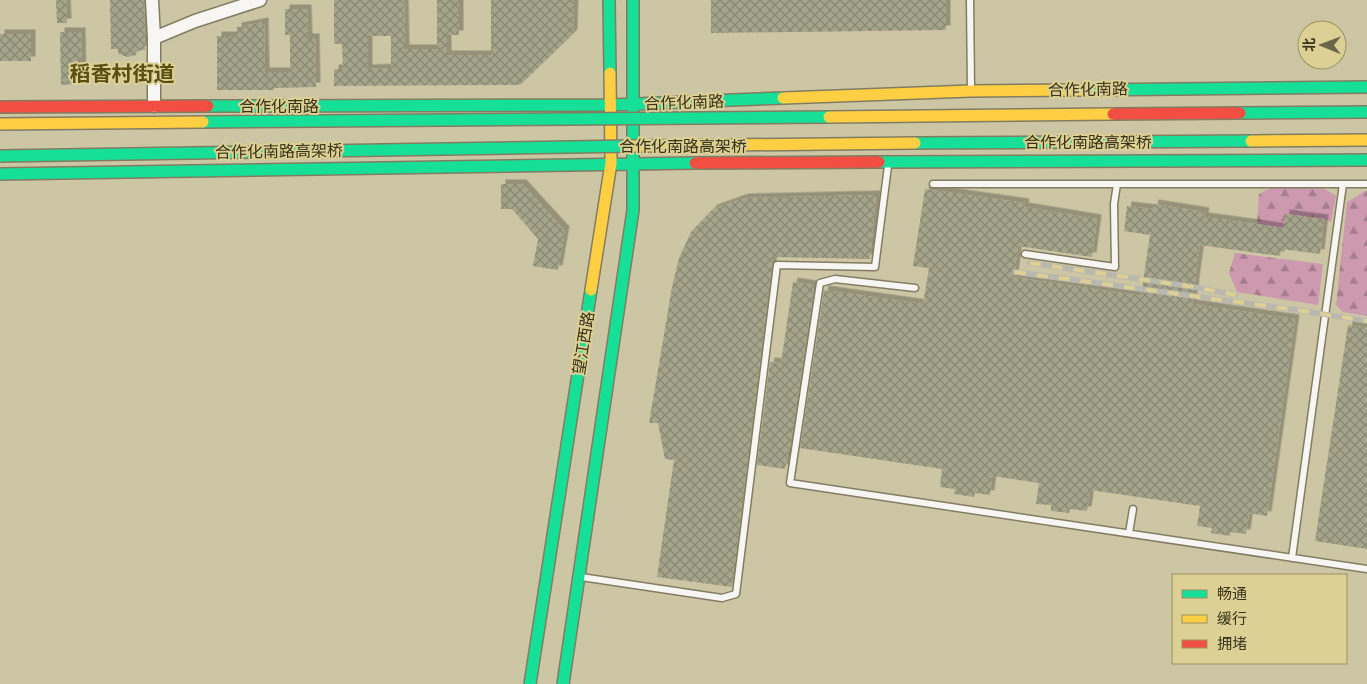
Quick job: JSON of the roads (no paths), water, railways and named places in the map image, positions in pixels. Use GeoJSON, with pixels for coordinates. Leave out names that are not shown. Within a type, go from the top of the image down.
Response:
{"type":"FeatureCollection","features":[{"type":"Feature","properties":{"kind":"main road","name":"望江西路"},"geometry":{"type":"LineString","coordinates":[[530,684],[611,163],[609,0]]}},
{"type":"Feature","properties":{"kind":"main road","name":"望江西路"},"geometry":{"type":"LineString","coordinates":[[564,684],[634,210],[633,0]]}},
{"type":"Feature","properties":{"kind":"main road","name":"合作化南路"},"geometry":{"type":"LineString","coordinates":[[0,107],[610,105],[971,91],[1367,87]]}},
{"type":"Feature","properties":{"kind":"main road","name":"合作化南路高架桥"},"geometry":{"type":"LineString","coordinates":[[0,124],[1367,112]]}},
{"type":"Feature","properties":{"kind":"main road","name":"合作化南路高架桥"},"geometry":{"type":"LineString","coordinates":[[0,156],[601,146],[1367,140]]}},
{"type":"Feature","properties":{"kind":"main road"},"geometry":{"type":"LineString","coordinates":[[0,174],[611,163],[1367,160]]}},
{"type":"Feature","properties":{"kind":"street"},"geometry":{"type":"LineString","coordinates":[[152,0],[154,106]]}},
{"type":"Feature","properties":{"kind":"street"},"geometry":{"type":"LineString","coordinates":[[154,38],[195,21],[260,0]]}},
{"type":"Feature","properties":{"kind":"lane"},"geometry":{"type":"LineString","coordinates":[[970,0],[971,91]]}},
{"type":"Feature","properties":{"kind":"lane"},"geometry":{"type":"LineString","coordinates":[[579,577],[722,598],[736,594],[778,265],[875,267],[888,162]]}},
{"type":"Feature","properties":{"kind":"lane"},"geometry":{"type":"LineString","coordinates":[[933,184],[1367,184]]}},
{"type":"Feature","properties":{"kind":"lane"},"geometry":{"type":"LineString","coordinates":[[1025,254],[1115,267],[1114,204],[1117,184]]}},
{"type":"Feature","properties":{"kind":"lane"},"geometry":{"type":"LineString","coordinates":[[1292,558],[1343,184]]}},
{"type":"Feature","properties":{"kind":"lane"},"geometry":{"type":"LineString","coordinates":[[916,288],[834,279],[820,283],[790,483],[1367,569]]}},
{"type":"Feature","properties":{"kind":"lane"},"geometry":{"type":"LineString","coordinates":[[1129,533],[1133,509]]}},
{"type":"Feature","properties":{"kind":"railway"},"geometry":{"type":"LineString","coordinates":[[1030,263],[1236,295]]}},
{"type":"Feature","properties":{"kind":"railway"},"geometry":{"type":"LineString","coordinates":[[1015,272],[1367,321]]}},
{"type":"Feature","properties":{"kind":"district","name":"稻香村街道"},"geometry":{"type":"Point","coordinates":[122,73]}}]}
